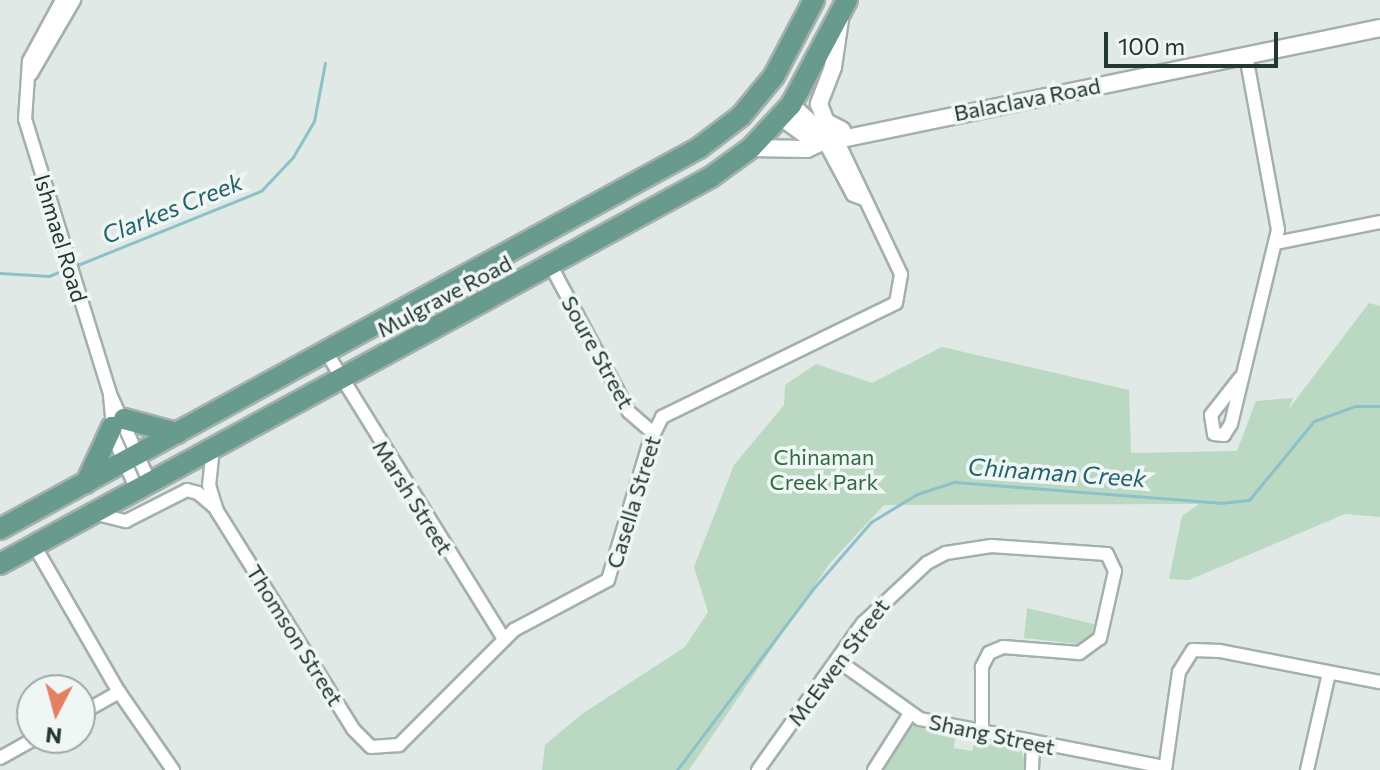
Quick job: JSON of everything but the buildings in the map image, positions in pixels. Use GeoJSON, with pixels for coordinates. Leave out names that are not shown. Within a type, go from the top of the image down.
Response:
{"type":"FeatureCollection","features":[{"type":"Feature","properties":{"kind":"main road","name":"Mulgrave Road"},"geometry":{"type":"LineString","coordinates":[[0,529],[686,156],[729,126],[764,90],[790,53],[814,0]]}},
{"type":"Feature","properties":{"kind":"main road","name":"Mulgrave Road"},"geometry":{"type":"LineString","coordinates":[[0,564],[711,177],[751,148],[786,111],[844,7]]}},
{"type":"Feature","properties":{"kind":"main road"},"geometry":{"type":"LineString","coordinates":[[764,90],[786,111]]}},
{"type":"Feature","properties":{"kind":"main road"},"geometry":{"type":"LineString","coordinates":[[86,483],[118,423],[177,433]]}},
{"type":"Feature","properties":{"kind":"street","name":"Ishmael Road"},"geometry":{"type":"LineString","coordinates":[[62,0],[30,57],[25,119],[118,423],[143,487]]}},
{"type":"Feature","properties":{"kind":"street","name":"Ishmael Road"},"geometry":{"type":"LineString","coordinates":[[27,81],[74,0]]}},
{"type":"Feature","properties":{"kind":"street"},"geometry":{"type":"LineString","coordinates":[[834,137],[819,104],[833,67],[844,7]]}},
{"type":"Feature","properties":{"kind":"street","name":"Balaclava Road"},"geometry":{"type":"LineString","coordinates":[[751,148],[807,149],[834,137],[1380,28]]}},
{"type":"Feature","properties":{"kind":"street"},"geometry":{"type":"LineString","coordinates":[[1240,378],[1276,243],[1276,203],[1246,55]]}},
{"type":"Feature","properties":{"kind":"street"},"geometry":{"type":"LineString","coordinates":[[786,111],[834,137]]}},
{"type":"Feature","properties":{"kind":"street","name":"Casella Street"},"geometry":{"type":"LineString","coordinates":[[381,749],[408,739],[504,639],[608,580],[653,433],[667,413],[896,303],[901,274],[861,198],[862,190],[834,137]]}},
{"type":"Feature","properties":{"kind":"street"},"geometry":{"type":"LineString","coordinates":[[1276,243],[1380,222]]}},
{"type":"Feature","properties":{"kind":"street","name":"Soure Street"},"geometry":{"type":"LineString","coordinates":[[551,266],[629,412],[653,433]]}},
{"type":"Feature","properties":{"kind":"street","name":"Marsh Street"},"geometry":{"type":"LineString","coordinates":[[326,352],[504,639]]}},
{"type":"Feature","properties":{"kind":"street","name":"Thomson Street"},"geometry":{"type":"LineString","coordinates":[[213,448],[209,485],[217,511]]}},
{"type":"Feature","properties":{"kind":"street","name":"Thomson Street"},"geometry":{"type":"LineString","coordinates":[[93,513],[126,521],[187,490],[198,493],[217,511],[358,737],[381,749]]}},
{"type":"Feature","properties":{"kind":"street"},"geometry":{"type":"LineString","coordinates":[[34,545],[119,692],[173,770]]}},
{"type":"Feature","properties":{"kind":"street","name":"McEwen Street"},"geometry":{"type":"LineString","coordinates":[[758,770],[837,660],[890,593],[946,553],[1027,545],[1102,552],[1113,561],[1105,628],[1095,646],[1068,654],[1003,647],[989,653],[982,667],[982,735]]}},
{"type":"Feature","properties":{"kind":"street"},"geometry":{"type":"LineString","coordinates":[[1165,768],[1179,672],[1193,650],[1220,651],[1380,682]]}},
{"type":"Feature","properties":{"kind":"street","name":"Shang Street"},"geometry":{"type":"LineString","coordinates":[[837,660],[909,715],[982,735],[1165,768]]}},
{"type":"Feature","properties":{"kind":"street"},"geometry":{"type":"LineString","coordinates":[[1307,770],[1329,673]]}},
{"type":"Feature","properties":{"kind":"street"},"geometry":{"type":"LineString","coordinates":[[96,705],[119,692]]}},
{"type":"Feature","properties":{"kind":"street"},"geometry":{"type":"LineString","coordinates":[[874,770],[909,715]]}},
{"type":"Feature","properties":{"kind":"street"},"geometry":{"type":"LineString","coordinates":[[1032,770],[1033,744]]}},
{"type":"Feature","properties":{"kind":"green space","name":"Chinaman Creek Park"},"geometry":{"type":"Polygon","coordinates":[[[1369,303],[1380,306],[1380,517],[1345,514],[1189,580],[1169,579],[1182,516],[1199,504],[884,505],[830,563],[689,770],[542,770],[545,745],[582,714],[685,647],[708,612],[694,567],[734,465],[784,405],[785,385],[816,364],[872,383],[942,347],[1129,390],[1131,453],[1237,451],[1256,401],[1293,398],[1288,410],[1369,303]]]}},
{"type":"Feature","properties":{"kind":"green space"},"geometry":{"type":"Polygon","coordinates":[[[1027,608],[1094,624],[1091,639],[1079,644],[1024,638],[1027,608]]]}},
{"type":"Feature","properties":{"kind":"green space"},"geometry":{"type":"Polygon","coordinates":[[[917,723],[955,735],[954,748],[972,751],[976,739],[1020,746],[1027,770],[878,770],[907,729],[917,723]]]}},
{"type":"Feature","properties":{"kind":"waterway","name":"Clarkes Creek"},"geometry":{"type":"LineString","coordinates":[[75,266],[261,191],[293,157],[314,121],[325,63]]}},
{"type":"Feature","properties":{"kind":"waterway","name":"Clarkes Creek"},"geometry":{"type":"LineString","coordinates":[[0,273],[49,276],[68,268]]}},
{"type":"Feature","properties":{"kind":"waterway","name":"Chinaman Creek"},"geometry":{"type":"LineString","coordinates":[[677,770],[812,590],[871,522],[917,494],[955,482],[1220,503],[1249,500],[1314,421],[1355,406],[1380,406]]}}]}
